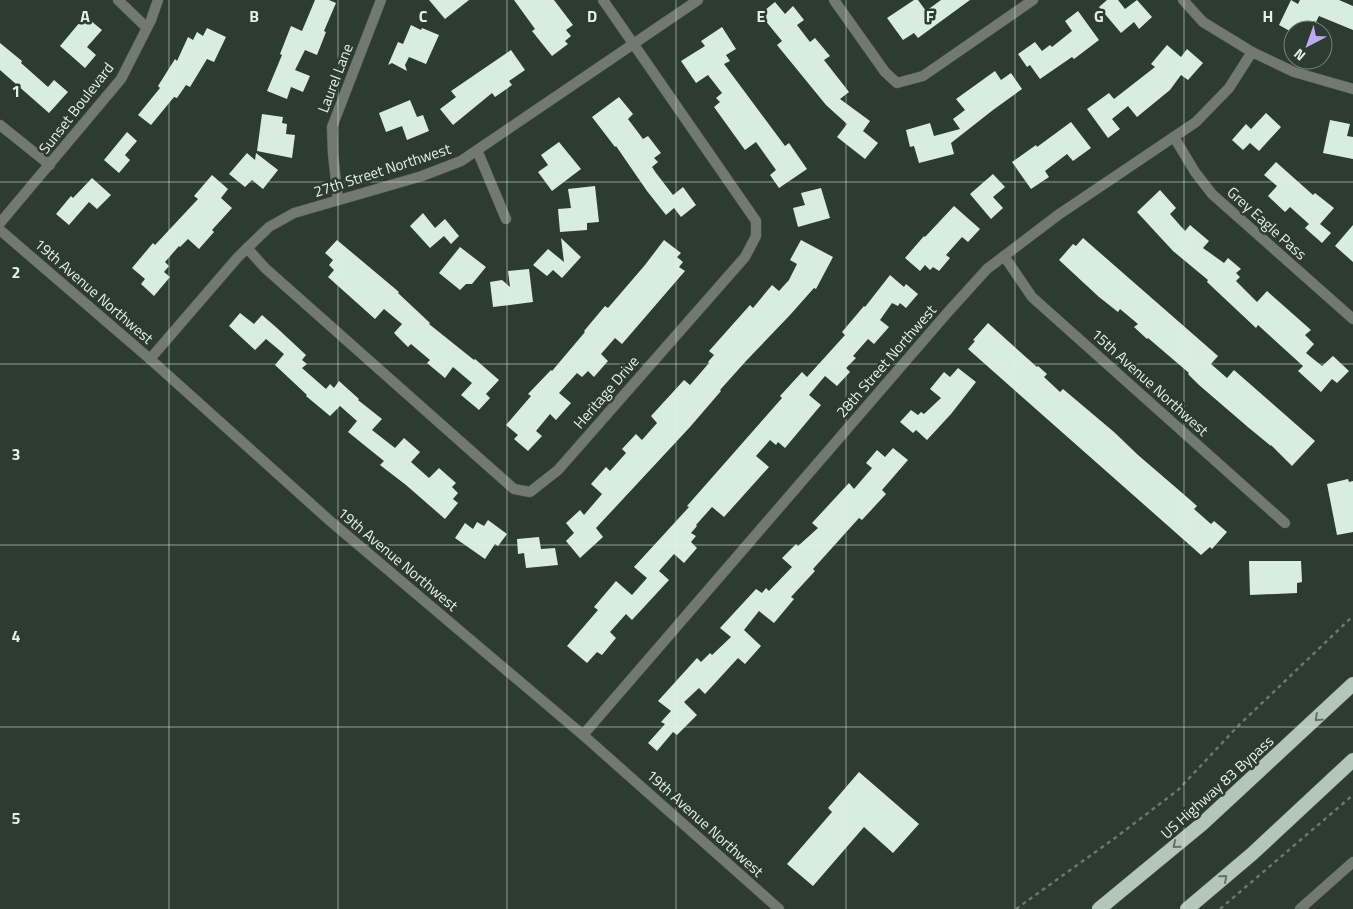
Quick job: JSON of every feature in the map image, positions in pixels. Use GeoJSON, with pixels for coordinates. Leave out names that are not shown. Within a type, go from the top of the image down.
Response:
{"type":"FeatureCollection","features":[{"type":"Feature","properties":{"kind":"highway","name":"US Highway 83 Bypass"},"geometry":{"type":"LineString","coordinates":[[1099,909],[1202,824],[1353,684]]}},
{"type":"Feature","properties":{"kind":"highway"},"geometry":{"type":"LineString","coordinates":[[1186,909],[1252,854],[1353,760]]}},
{"type":"Feature","properties":{"kind":"street"},"geometry":{"type":"LineString","coordinates":[[118,0],[147,28]]}},
{"type":"Feature","properties":{"kind":"street","name":"Sunset Boulevard"},"geometry":{"type":"LineString","coordinates":[[0,224],[121,79],[147,28],[158,0]]}},
{"type":"Feature","properties":{"kind":"street","name":"Laurel Lane"},"geometry":{"type":"LineString","coordinates":[[338,200],[332,127],[381,0]]}},
{"type":"Feature","properties":{"kind":"street","name":"Heritage Drive"},"geometry":{"type":"LineString","coordinates":[[247,248],[265,268],[514,489],[530,492],[558,470],[745,257],[756,236],[756,221],[602,0]]}},
{"type":"Feature","properties":{"kind":"street","name":"27th Street Northwest"},"geometry":{"type":"LineString","coordinates":[[150,359],[238,257],[269,227],[294,213],[422,176],[461,161],[698,0]]}},
{"type":"Feature","properties":{"kind":"street"},"geometry":{"type":"LineString","coordinates":[[834,0],[885,72],[897,83],[923,76],[1033,0]]}},
{"type":"Feature","properties":{"kind":"street"},"geometry":{"type":"LineString","coordinates":[[1182,0],[1203,22],[1252,52],[1294,72],[1353,90]]}},
{"type":"Feature","properties":{"kind":"street","name":"28th Street Northwest"},"geometry":{"type":"LineString","coordinates":[[583,735],[948,312],[987,270],[1058,215],[1196,122],[1229,88],[1252,52]]}},
{"type":"Feature","properties":{"kind":"street"},"geometry":{"type":"LineString","coordinates":[[0,125],[50,166]]}},
{"type":"Feature","properties":{"kind":"street","name":"Grey Eagle Pass"},"geometry":{"type":"LineString","coordinates":[[1174,137],[1195,172],[1212,194],[1353,319]]}},
{"type":"Feature","properties":{"kind":"street"},"geometry":{"type":"LineString","coordinates":[[477,150],[506,219]]}},
{"type":"Feature","properties":{"kind":"street","name":"19th Avenue Northwest"},"geometry":{"type":"LineString","coordinates":[[0,230],[150,359],[329,520],[583,735],[779,909]]}},
{"type":"Feature","properties":{"kind":"street","name":"15th Avenue Northwest"},"geometry":{"type":"LineString","coordinates":[[1004,256],[1032,297],[1285,523]]}},
{"type":"Feature","properties":{"kind":"street"},"geometry":{"type":"LineString","coordinates":[[1300,909],[1353,862]]}},
{"type":"Feature","properties":{"kind":"path"},"geometry":{"type":"LineString","coordinates":[[1016,909],[1178,790],[1239,726],[1353,616]]}},
{"type":"Feature","properties":{"kind":"path"},"geometry":{"type":"LineString","coordinates":[[1220,909],[1353,795]]}},
{"type":"Feature","properties":{"kind":"building"},"geometry":{"type":"Polygon","coordinates":[[[315,0],[329,0],[336,3],[324,31],[326,32],[317,55],[305,50],[295,70],[310,76],[303,92],[291,87],[287,99],[267,91],[282,55],[280,54],[291,26],[302,31],[315,0]]]}},
{"type":"Feature","properties":{"kind":"building"},"geometry":{"type":"Polygon","coordinates":[[[429,0],[469,0],[445,19],[429,0]]]}},
{"type":"Feature","properties":{"kind":"building"},"geometry":{"type":"Polygon","coordinates":[[[514,0],[554,0],[573,25],[566,30],[571,36],[565,41],[568,44],[552,56],[532,31],[535,29],[514,0]]]}},
{"type":"Feature","properties":{"kind":"building"},"geometry":{"type":"Polygon","coordinates":[[[914,0],[918,0],[926,11],[941,0],[970,0],[918,38],[914,33],[903,40],[887,18],[914,0]]]}},
{"type":"Feature","properties":{"kind":"building"},"geometry":{"type":"Polygon","coordinates":[[[1107,0],[1118,0],[1125,9],[1137,0],[1152,17],[1139,29],[1134,22],[1121,33],[1099,7],[1107,0]]]}},
{"type":"Feature","properties":{"kind":"building"},"geometry":{"type":"Polygon","coordinates":[[[1291,0],[1298,4],[1300,0],[1339,0],[1353,6],[1353,30],[1333,22],[1333,20],[1319,16],[1317,20],[1283,20],[1283,27],[1279,25],[1291,0]]]}},
{"type":"Feature","properties":{"kind":"building"},"geometry":{"type":"Polygon","coordinates":[[[775,2],[785,14],[793,6],[804,20],[797,25],[810,42],[815,38],[830,56],[824,60],[849,92],[840,99],[870,121],[863,131],[878,143],[865,159],[837,137],[847,124],[826,105],[777,45],[782,41],[760,14],[775,2]]]}},
{"type":"Feature","properties":{"kind":"building"},"geometry":{"type":"Polygon","coordinates":[[[1078,11],[1099,40],[1074,59],[1072,57],[1040,79],[1030,65],[1027,67],[1018,54],[1035,42],[1042,51],[1050,45],[1052,47],[1072,31],[1065,21],[1078,11]]]}},
{"type":"Feature","properties":{"kind":"building"},"geometry":{"type":"Polygon","coordinates":[[[85,16],[102,30],[87,47],[96,55],[85,68],[60,46],[85,16]]]}},
{"type":"Feature","properties":{"kind":"building"},"geometry":{"type":"Polygon","coordinates":[[[411,25],[439,35],[426,64],[409,57],[405,65],[407,71],[392,63],[388,65],[398,42],[403,44],[411,25]]]}},
{"type":"Feature","properties":{"kind":"building"},"geometry":{"type":"Polygon","coordinates":[[[722,27],[736,49],[726,55],[730,61],[724,64],[785,146],[789,143],[807,169],[779,188],[770,175],[776,170],[756,142],[745,150],[714,107],[720,102],[716,98],[722,93],[708,75],[696,83],[681,61],[705,46],[701,41],[722,27]]]}},
{"type":"Feature","properties":{"kind":"building"},"geometry":{"type":"Polygon","coordinates":[[[207,28],[226,37],[214,62],[207,59],[190,87],[186,85],[177,98],[174,97],[151,125],[138,115],[160,88],[158,86],[175,59],[177,61],[188,37],[193,40],[197,32],[203,36],[207,28]]]}},
{"type":"Feature","properties":{"kind":"building"},"geometry":{"type":"Polygon","coordinates":[[[0,43],[22,61],[21,63],[48,87],[54,80],[68,92],[49,113],[0,70],[0,43]]]}},
{"type":"Feature","properties":{"kind":"building"},"geometry":{"type":"Polygon","coordinates":[[[1167,45],[1181,57],[1187,49],[1203,63],[1188,80],[1181,75],[1170,90],[1137,117],[1128,106],[1112,119],[1120,129],[1108,138],[1087,109],[1109,93],[1114,99],[1155,67],[1151,64],[1167,45]]]}},
{"type":"Feature","properties":{"kind":"building"},"geometry":{"type":"Polygon","coordinates":[[[511,50],[525,70],[509,81],[512,85],[495,97],[492,93],[453,125],[440,109],[456,97],[451,91],[511,50]]]}},
{"type":"Feature","properties":{"kind":"building"},"geometry":{"type":"Polygon","coordinates":[[[995,71],[1001,80],[1011,73],[1022,89],[951,143],[954,154],[919,163],[914,146],[910,147],[906,130],[930,123],[934,136],[960,129],[953,119],[965,110],[956,99],[995,71]]]}},
{"type":"Feature","properties":{"kind":"building"},"geometry":{"type":"Polygon","coordinates":[[[619,97],[633,114],[628,119],[643,139],[648,136],[661,153],[654,158],[658,162],[652,167],[656,173],[673,195],[683,187],[696,205],[681,217],[674,208],[666,215],[616,146],[592,117],[619,97]]]}},
{"type":"Feature","properties":{"kind":"building"},"geometry":{"type":"Polygon","coordinates":[[[410,100],[417,117],[423,115],[429,131],[407,140],[402,126],[386,132],[379,113],[410,100]]]}},
{"type":"Feature","properties":{"kind":"building"},"geometry":{"type":"Polygon","coordinates":[[[1266,113],[1281,127],[1259,151],[1250,143],[1243,150],[1232,140],[1246,124],[1251,129],[1266,113]]]}},
{"type":"Feature","properties":{"kind":"building"},"geometry":{"type":"Polygon","coordinates":[[[262,114],[283,117],[282,123],[287,124],[286,134],[295,135],[292,158],[257,151],[262,114]]]}},
{"type":"Feature","properties":{"kind":"building"},"geometry":{"type":"Polygon","coordinates":[[[1330,120],[1350,124],[1347,136],[1353,137],[1353,159],[1323,153],[1330,120]]]}},
{"type":"Feature","properties":{"kind":"building"},"geometry":{"type":"Polygon","coordinates":[[[1071,122],[1091,148],[1073,161],[1067,154],[1045,171],[1049,177],[1031,189],[1012,162],[1036,145],[1037,147],[1071,122]]]}},
{"type":"Feature","properties":{"kind":"building"},"geometry":{"type":"Polygon","coordinates":[[[127,132],[137,141],[125,155],[130,160],[119,173],[104,160],[127,132]]]}},
{"type":"Feature","properties":{"kind":"building"},"geometry":{"type":"Polygon","coordinates":[[[559,142],[581,169],[552,191],[538,172],[548,165],[541,155],[559,142]]]}},
{"type":"Feature","properties":{"kind":"building"},"geometry":{"type":"Polygon","coordinates":[[[247,153],[255,160],[256,153],[278,170],[263,189],[252,180],[245,187],[229,174],[247,153]]]}},
{"type":"Feature","properties":{"kind":"building"},"geometry":{"type":"Polygon","coordinates":[[[1276,162],[1313,195],[1315,193],[1334,208],[1320,224],[1331,233],[1322,243],[1305,228],[1309,224],[1290,207],[1285,212],[1268,196],[1277,186],[1264,175],[1276,162]]]}},
{"type":"Feature","properties":{"kind":"building"},"geometry":{"type":"Polygon","coordinates":[[[993,174],[1005,187],[993,197],[1003,208],[991,219],[970,194],[993,174]]]}},
{"type":"Feature","properties":{"kind":"building"},"geometry":{"type":"Polygon","coordinates":[[[212,175],[228,189],[221,198],[232,208],[212,230],[214,232],[199,249],[188,239],[179,246],[165,262],[169,266],[164,272],[170,277],[154,296],[141,284],[145,279],[132,268],[153,243],[155,245],[198,199],[194,196],[212,175]]]}},
{"type":"Feature","properties":{"kind":"building"},"geometry":{"type":"Polygon","coordinates":[[[92,178],[111,195],[97,209],[89,202],[69,225],[56,214],[71,196],[73,198],[92,178]]]}},
{"type":"Feature","properties":{"kind":"building"},"geometry":{"type":"Polygon","coordinates":[[[595,186],[599,222],[587,223],[587,230],[560,232],[558,209],[571,208],[568,189],[595,186]]]}},
{"type":"Feature","properties":{"kind":"building"},"geometry":{"type":"Polygon","coordinates":[[[821,188],[830,218],[798,227],[793,208],[805,205],[801,193],[821,188]]]}},
{"type":"Feature","properties":{"kind":"building"},"geometry":{"type":"Polygon","coordinates":[[[1160,190],[1176,208],[1170,214],[1185,231],[1190,225],[1209,241],[1203,248],[1224,263],[1228,258],[1241,269],[1236,273],[1240,277],[1236,281],[1257,302],[1267,291],[1311,330],[1305,335],[1314,344],[1306,353],[1322,366],[1333,356],[1349,371],[1337,383],[1332,379],[1321,392],[1298,371],[1303,366],[1258,325],[1256,328],[1207,282],[1208,280],[1173,251],[1137,212],[1160,190]]]}},
{"type":"Feature","properties":{"kind":"building"},"geometry":{"type":"Polygon","coordinates":[[[954,206],[980,229],[968,242],[962,237],[946,255],[950,258],[939,271],[933,267],[930,270],[925,265],[920,271],[905,258],[954,206]]]}},
{"type":"Feature","properties":{"kind":"building"},"geometry":{"type":"Polygon","coordinates":[[[423,213],[435,228],[445,219],[459,236],[451,244],[444,236],[430,248],[410,226],[423,213]]]}},
{"type":"Feature","properties":{"kind":"building"},"geometry":{"type":"Polygon","coordinates":[[[1353,225],[1353,262],[1335,246],[1353,225]]]}},
{"type":"Feature","properties":{"kind":"building"},"geometry":{"type":"Polygon","coordinates":[[[561,238],[581,257],[562,278],[553,270],[547,276],[533,265],[548,249],[564,262],[561,238]]]}},
{"type":"Feature","properties":{"kind":"building"},"geometry":{"type":"Polygon","coordinates":[[[1083,238],[1218,356],[1211,364],[1227,378],[1234,370],[1315,441],[1292,466],[1271,445],[1199,385],[1189,373],[1134,327],[1138,324],[1120,309],[1118,312],[1099,297],[1059,260],[1073,244],[1076,246],[1083,238]]]}},
{"type":"Feature","properties":{"kind":"building"},"geometry":{"type":"Polygon","coordinates":[[[337,240],[399,292],[429,324],[499,380],[486,394],[490,398],[479,410],[461,395],[472,383],[453,367],[445,378],[427,363],[430,360],[411,344],[408,347],[394,333],[402,324],[384,309],[375,319],[328,277],[334,270],[329,265],[333,260],[325,253],[337,240]]]}},
{"type":"Feature","properties":{"kind":"building"},"geometry":{"type":"Polygon","coordinates":[[[664,240],[681,253],[677,257],[683,262],[679,267],[685,271],[622,344],[615,338],[601,354],[608,361],[594,377],[588,371],[582,377],[577,373],[559,393],[571,403],[556,420],[550,414],[536,431],[542,436],[528,451],[514,439],[518,435],[506,425],[531,396],[528,394],[552,371],[605,306],[608,308],[664,240]]]}},
{"type":"Feature","properties":{"kind":"building"},"geometry":{"type":"Polygon","coordinates":[[[801,240],[833,257],[816,289],[814,288],[746,361],[690,427],[596,528],[603,537],[580,558],[566,541],[574,533],[566,523],[580,510],[584,515],[602,494],[591,484],[606,467],[610,471],[626,453],[622,449],[636,434],[642,440],[657,423],[651,416],[684,380],[690,385],[714,355],[709,351],[750,305],[753,308],[772,285],[779,291],[789,280],[797,264],[790,260],[801,240]]]}},
{"type":"Feature","properties":{"kind":"building"},"geometry":{"type":"Polygon","coordinates":[[[460,247],[486,267],[472,284],[466,284],[460,290],[439,273],[460,247]]]}},
{"type":"Feature","properties":{"kind":"building"},"geometry":{"type":"Polygon","coordinates":[[[529,269],[533,302],[493,307],[490,282],[502,280],[510,287],[508,271],[529,269]]]}},
{"type":"Feature","properties":{"kind":"building"},"geometry":{"type":"Polygon","coordinates":[[[890,275],[904,287],[906,284],[918,294],[906,308],[900,303],[898,306],[892,303],[880,320],[889,327],[874,344],[868,339],[853,356],[856,358],[846,368],[850,372],[837,386],[825,376],[809,395],[821,405],[785,448],[778,442],[776,445],[770,440],[756,456],[769,467],[724,517],[712,507],[691,533],[696,536],[691,542],[697,548],[684,563],[674,554],[659,571],[669,580],[632,620],[626,614],[610,632],[616,638],[602,655],[597,652],[587,663],[567,646],[598,610],[594,607],[616,581],[632,595],[647,578],[634,567],[689,507],[687,506],[782,398],[780,396],[802,372],[807,377],[845,335],[842,332],[890,275]]]}},
{"type":"Feature","properties":{"kind":"building"},"geometry":{"type":"Polygon","coordinates":[[[240,313],[254,324],[262,315],[277,328],[306,355],[302,360],[307,364],[302,368],[326,389],[330,384],[334,388],[339,381],[358,400],[382,419],[372,430],[395,448],[404,438],[420,452],[411,462],[429,478],[439,468],[456,483],[452,487],[458,493],[453,499],[458,503],[445,519],[380,465],[384,461],[348,432],[357,421],[340,406],[330,416],[306,396],[275,365],[284,354],[266,339],[255,350],[229,326],[240,313]]]}},
{"type":"Feature","properties":{"kind":"building"},"geometry":{"type":"Polygon","coordinates":[[[988,323],[1047,374],[1044,377],[1060,392],[1063,389],[1197,506],[1194,509],[1211,524],[1214,521],[1227,532],[1212,549],[1210,547],[1201,555],[968,349],[975,341],[973,340],[988,323]]]}},
{"type":"Feature","properties":{"kind":"building"},"geometry":{"type":"Polygon","coordinates":[[[958,368],[976,382],[951,414],[927,440],[916,430],[913,433],[900,422],[911,410],[918,415],[921,412],[924,414],[941,398],[930,389],[944,372],[950,377],[958,368]]]}},
{"type":"Feature","properties":{"kind":"building"},"geometry":{"type":"Polygon","coordinates":[[[893,448],[908,460],[882,490],[886,494],[862,520],[859,518],[813,569],[815,571],[791,597],[794,599],[774,623],[759,611],[744,630],[761,646],[745,664],[738,658],[705,694],[699,688],[684,702],[697,715],[677,735],[673,732],[657,751],[648,743],[665,724],[661,722],[671,711],[658,701],[697,658],[701,662],[710,653],[712,655],[731,637],[720,628],[756,589],[762,593],[766,588],[769,591],[792,567],[782,558],[796,544],[798,546],[818,528],[812,523],[849,483],[854,489],[872,468],[866,463],[877,450],[885,457],[893,448]]]}},
{"type":"Feature","properties":{"kind":"building"},"geometry":{"type":"Polygon","coordinates":[[[1348,479],[1349,482],[1353,481],[1353,532],[1337,535],[1327,484],[1348,479]]]}},
{"type":"Feature","properties":{"kind":"building"},"geometry":{"type":"Polygon","coordinates":[[[488,520],[507,534],[498,546],[495,544],[485,559],[455,538],[465,523],[473,529],[477,522],[484,526],[488,520]]]}},
{"type":"Feature","properties":{"kind":"building"},"geometry":{"type":"Polygon","coordinates":[[[539,537],[541,549],[555,548],[558,565],[526,568],[524,553],[518,554],[517,539],[539,537]]]}},
{"type":"Feature","properties":{"kind":"building"},"geometry":{"type":"Polygon","coordinates":[[[1249,561],[1301,561],[1302,582],[1297,583],[1297,593],[1250,595],[1249,561]]]}},
{"type":"Feature","properties":{"kind":"building"},"geometry":{"type":"Polygon","coordinates":[[[859,772],[919,824],[893,853],[864,827],[813,886],[787,864],[832,812],[828,808],[859,772]]]}}]}
